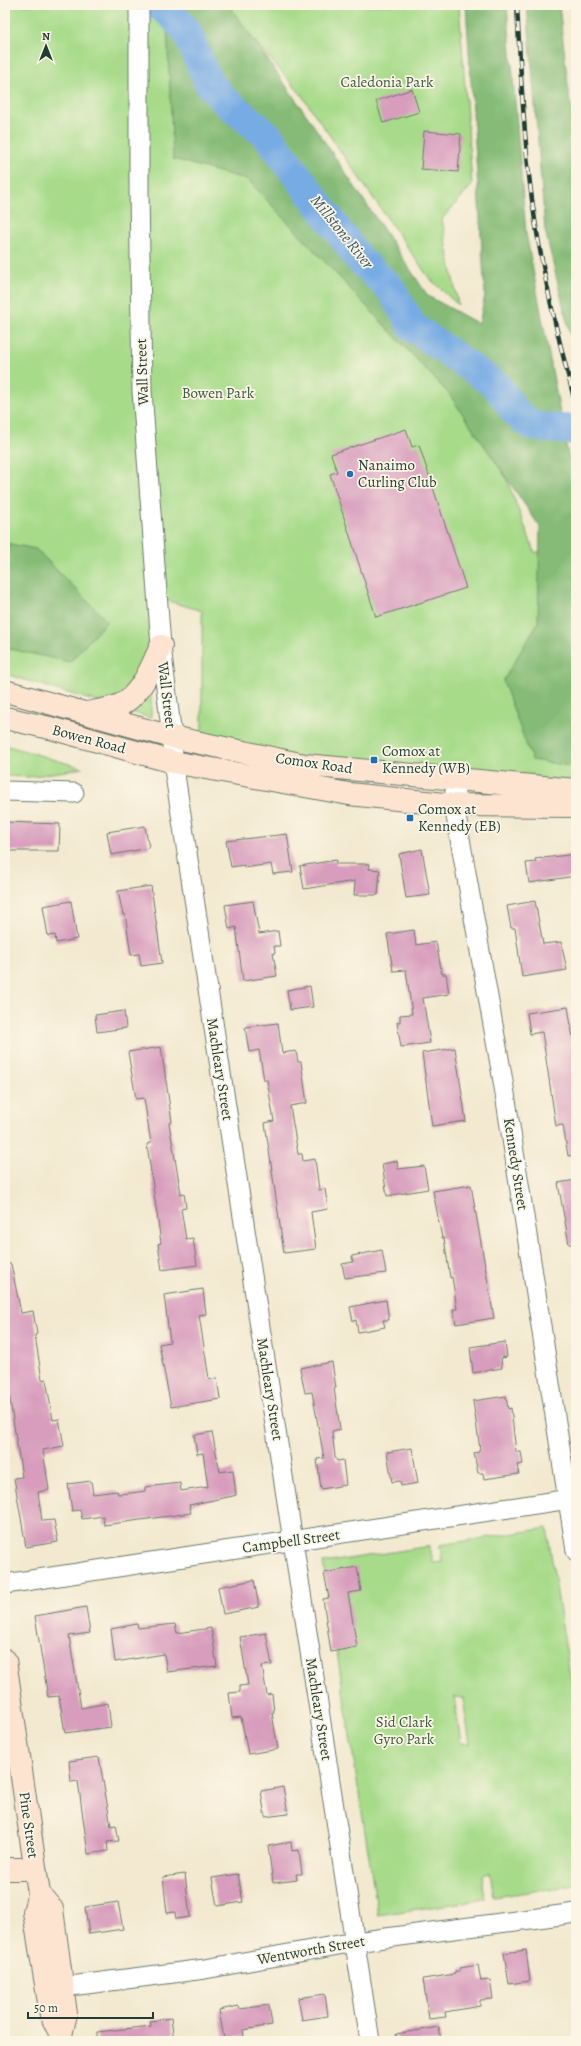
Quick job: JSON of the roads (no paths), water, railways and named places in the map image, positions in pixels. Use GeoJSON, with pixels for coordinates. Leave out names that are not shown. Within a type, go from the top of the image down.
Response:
{"type":"FeatureCollection","features":[{"type":"Feature","properties":{"kind":"main road"},"geometry":{"type":"LineString","coordinates":[[86,714],[119,705],[127,699],[145,681],[161,646]]}},
{"type":"Feature","properties":{"kind":"main road","name":"Bowen Road"},"geometry":{"type":"LineString","coordinates":[[5,691],[172,737]]}},
{"type":"Feature","properties":{"kind":"main road","name":"Bowen Road"},"geometry":{"type":"LineString","coordinates":[[5,718],[50,728],[173,762]]}},
{"type":"Feature","properties":{"kind":"main road","name":"Comox Road"},"geometry":{"type":"LineString","coordinates":[[172,737],[305,765],[576,790]]}},
{"type":"Feature","properties":{"kind":"main road","name":"Comox Road"},"geometry":{"type":"LineString","coordinates":[[173,762],[349,794],[454,805],[576,806]]}},
{"type":"Feature","properties":{"kind":"main road","name":"Pine Street"},"geometry":{"type":"LineString","coordinates":[[5,1660],[40,1894],[52,1909],[55,1988],[66,2014],[61,2038]]}},
{"type":"Feature","properties":{"kind":"main road"},"geometry":{"type":"LineString","coordinates":[[5,1869],[36,1869]]}},
{"type":"Feature","properties":{"kind":"street","name":"Wall Street"},"geometry":{"type":"LineString","coordinates":[[138,5],[142,391],[161,646],[172,737]]}},
{"type":"Feature","properties":{"kind":"street","name":"Machleary Street"},"geometry":{"type":"LineString","coordinates":[[172,737],[173,762],[370,2041]]}},
{"type":"Feature","properties":{"kind":"street","name":"Kennedy Street"},"geometry":{"type":"LineString","coordinates":[[456,778],[454,805],[503,1081],[572,1498],[576,1551]]}},
{"type":"Feature","properties":{"kind":"street"},"geometry":{"type":"LineString","coordinates":[[5,791],[74,793]]}},
{"type":"Feature","properties":{"kind":"street","name":"Campbell Street"},"geometry":{"type":"LineString","coordinates":[[5,1584],[572,1498]]}},
{"type":"Feature","properties":{"kind":"street","name":"Wentworth Street"},"geometry":{"type":"LineString","coordinates":[[55,1988],[205,1969],[355,1942],[576,1913]]}},
{"type":"Feature","properties":{"kind":"waterway","name":"Millstone River"},"geometry":{"type":"LineString","coordinates":[[159,5],[172,15],[187,32],[208,82],[225,101],[268,136],[360,260],[390,288],[413,327],[497,386],[517,414],[530,424],[545,428],[576,430]]}},
{"type":"Feature","properties":{"kind":"railway"},"geometry":{"type":"LineString","coordinates":[[517,5],[528,162],[538,240],[549,295],[576,405]]}},
{"type":"Feature","properties":{"kind":"place","name":"Nanaimo Curling Club"},"geometry":{"type":"Point","coordinates":[350,474]}},
{"type":"Feature","properties":{"kind":"place","name":"Comox at Kennedy (WB)"},"geometry":{"type":"Point","coordinates":[374,760]}},
{"type":"Feature","properties":{"kind":"place","name":"Comox at Kennedy (EB)"},"geometry":{"type":"Point","coordinates":[410,818]}},
{"type":"Feature","properties":{"kind":"park label","name":"Caledonia Park"},"geometry":{"type":"Point","coordinates":[387,82]}},
{"type":"Feature","properties":{"kind":"park label","name":"Bowen Park"},"geometry":{"type":"Point","coordinates":[218,393]}},
{"type":"Feature","properties":{"kind":"park label","name":"Sid Clark Gyro Park"},"geometry":{"type":"Point","coordinates":[404,1730]}}]}
